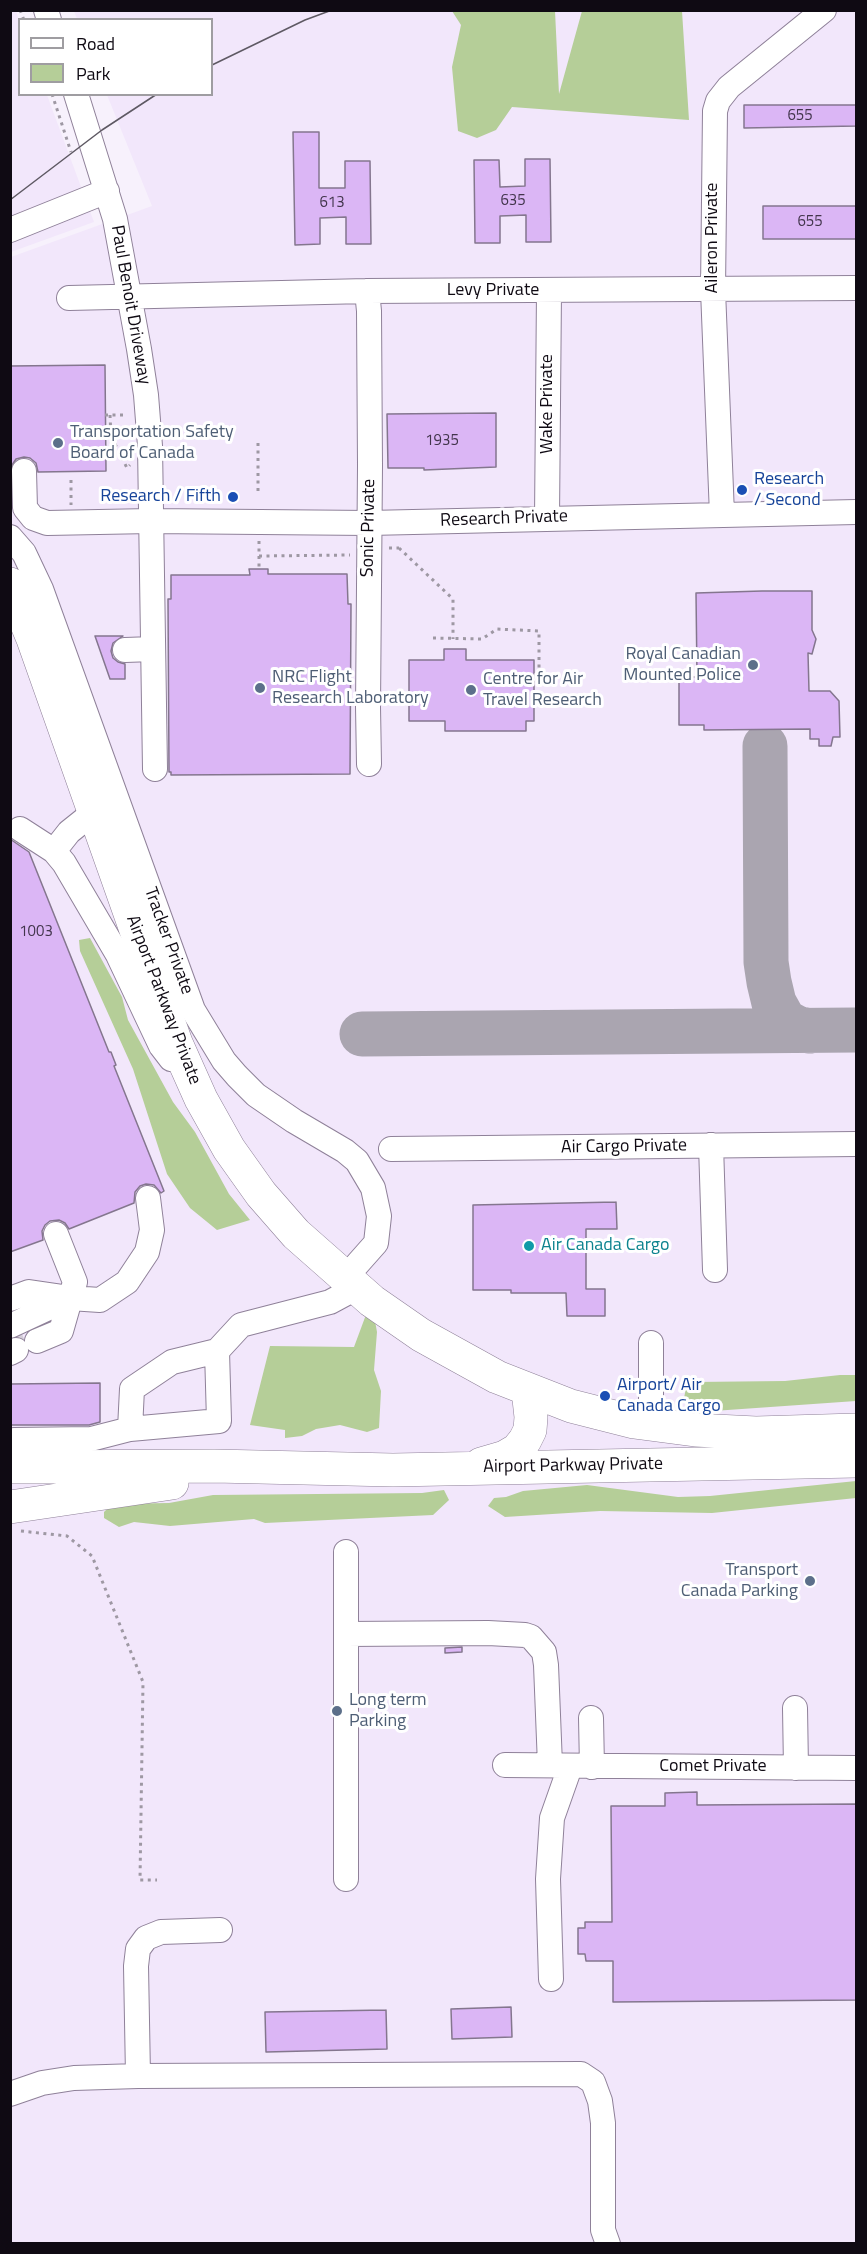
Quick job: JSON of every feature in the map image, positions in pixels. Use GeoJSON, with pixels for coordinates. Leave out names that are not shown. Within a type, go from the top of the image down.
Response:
{"type":"FeatureCollection","features":[{"type":"Feature","properties":{"kind":"highway","name":"Airport Parkway Private"},"geometry":{"type":"LineString","coordinates":[[10,584],[33,639],[176,1043],[201,1099],[229,1149],[261,1194],[296,1234],[350,1283],[397,1319],[446,1350],[497,1377],[571,1406],[651,1425],[695,1430],[756,1433],[856,1430]]}},
{"type":"Feature","properties":{"kind":"highway","name":"Airport Parkway Private"},"geometry":{"type":"LineString","coordinates":[[10,603],[33,639]]}},
{"type":"Feature","properties":{"kind":"highway"},"geometry":{"type":"LineString","coordinates":[[444,1469],[490,1462],[517,1450],[530,1430],[528,1390]]}},
{"type":"Feature","properties":{"kind":"highway","name":"Airport Parkway Private"},"geometry":{"type":"LineString","coordinates":[[12,1453],[214,1466],[290,1468],[444,1469],[856,1461]]}},
{"type":"Feature","properties":{"kind":"highway","name":"Airport Parkway Private"},"geometry":{"type":"LineString","coordinates":[[10,1507],[290,1468]]}},
{"type":"Feature","properties":{"kind":"street","name":"Aileron Private"},"geometry":{"type":"LineString","coordinates":[[722,515],[713,290],[713,124],[718,101],[729,87],[824,10]]}},
{"type":"Feature","properties":{"kind":"street","name":"Paul Benoit Driveway"},"geometry":{"type":"LineString","coordinates":[[77,96],[107,191],[140,349],[150,446],[155,769]]}},
{"type":"Feature","properties":{"kind":"street"},"geometry":{"type":"LineString","coordinates":[[11,228],[107,191]]}},
{"type":"Feature","properties":{"kind":"street","name":"Levy Private"},"geometry":{"type":"LineString","coordinates":[[69,298],[367,291],[856,288]]}},
{"type":"Feature","properties":{"kind":"street","name":"Sonic Private"},"geometry":{"type":"LineString","coordinates":[[367,291],[369,311],[369,764]]}},
{"type":"Feature","properties":{"kind":"street","name":"Wake Private"},"geometry":{"type":"LineString","coordinates":[[547,518],[549,291]]}},
{"type":"Feature","properties":{"kind":"street","name":"Research Private"},"geometry":{"type":"LineString","coordinates":[[24,471],[25,508],[33,518],[47,523],[152,521],[369,523],[856,512]]}},
{"type":"Feature","properties":{"kind":"street","name":"Tracker Private"},"geometry":{"type":"LineString","coordinates":[[10,537],[24,553],[41,589],[193,1010],[224,1061],[237,1077],[256,1095],[294,1121],[345,1150],[357,1161],[373,1188],[379,1216],[375,1243],[350,1283]]}},
{"type":"Feature","properties":{"kind":"street"},"geometry":{"type":"LineString","coordinates":[[125,650],[153,649]]}},
{"type":"Feature","properties":{"kind":"street"},"geometry":{"type":"LineString","coordinates":[[48,847],[94,812]]}},
{"type":"Feature","properties":{"kind":"street"},"geometry":{"type":"LineString","coordinates":[[17,822],[64,863],[118,955],[162,1046],[201,1099]]}},
{"type":"Feature","properties":{"kind":"street","name":"Air Cargo Private"},"geometry":{"type":"LineString","coordinates":[[391,1149],[856,1144]]}},
{"type":"Feature","properties":{"kind":"street"},"geometry":{"type":"LineString","coordinates":[[711,1145],[715,1270]]}},
{"type":"Feature","properties":{"kind":"street"},"geometry":{"type":"LineString","coordinates":[[10,1299],[29,1292],[100,1300],[127,1282],[147,1252],[152,1230],[148,1198]]}},
{"type":"Feature","properties":{"kind":"street"},"geometry":{"type":"LineString","coordinates":[[19,1341],[75,1282],[56,1234]]}},
{"type":"Feature","properties":{"kind":"street"},"geometry":{"type":"LineString","coordinates":[[130,1429],[132,1389],[172,1362],[217,1351],[241,1325],[330,1302],[350,1283]]}},
{"type":"Feature","properties":{"kind":"street"},"geometry":{"type":"LineString","coordinates":[[10,1312],[59,1297]]}},
{"type":"Feature","properties":{"kind":"street"},"geometry":{"type":"LineString","coordinates":[[651,1343],[651,1425]]}},
{"type":"Feature","properties":{"kind":"street"},"geometry":{"type":"LineString","coordinates":[[12,1453],[91,1439],[130,1429],[219,1421],[217,1351]]}},
{"type":"Feature","properties":{"kind":"street"},"geometry":{"type":"LineString","coordinates":[[346,1552],[346,1879]]}},
{"type":"Feature","properties":{"kind":"street"},"geometry":{"type":"LineString","coordinates":[[346,1634],[488,1633],[531,1637],[544,1652],[571,1766]]}},
{"type":"Feature","properties":{"kind":"street"},"geometry":{"type":"LineString","coordinates":[[795,1708],[796,1768]]}},
{"type":"Feature","properties":{"kind":"street"},"geometry":{"type":"LineString","coordinates":[[551,1978],[549,1879],[552,1818],[591,1718]]}},
{"type":"Feature","properties":{"kind":"street","name":"Comet Private"},"geometry":{"type":"LineString","coordinates":[[505,1765],[856,1768]]}},
{"type":"Feature","properties":{"kind":"street"},"geometry":{"type":"LineString","coordinates":[[138,2076],[136,1966],[138,1949],[146,1938],[161,1932],[220,1930]]}},
{"type":"Feature","properties":{"kind":"street"},"geometry":{"type":"LineString","coordinates":[[10,2094],[42,2083],[74,2078],[581,2074],[593,2082],[600,2102],[603,2123],[603,2230],[608,2244]]}},
{"type":"Feature","properties":{"kind":"path"},"geometry":{"type":"LineString","coordinates":[[53,96],[73,157]]}},
{"type":"Feature","properties":{"kind":"path"},"geometry":{"type":"LineString","coordinates":[[110,415],[111,436],[127,468],[150,446]]}},
{"type":"Feature","properties":{"kind":"path"},"geometry":{"type":"LineString","coordinates":[[258,443],[258,492]]}},
{"type":"Feature","properties":{"kind":"path"},"geometry":{"type":"LineString","coordinates":[[397,522],[399,548]]}},
{"type":"Feature","properties":{"kind":"path"},"geometry":{"type":"LineString","coordinates":[[259,538],[259,569]]}},
{"type":"Feature","properties":{"kind":"path"},"geometry":{"type":"LineString","coordinates":[[259,556],[350,555],[380,547],[399,548],[453,599],[453,639]]}},
{"type":"Feature","properties":{"kind":"path"},"geometry":{"type":"LineString","coordinates":[[434,638],[482,639],[497,629],[539,630],[539,687]]}},
{"type":"Feature","properties":{"kind":"path"},"geometry":{"type":"LineString","coordinates":[[10,1530],[67,1536],[92,1556],[143,1682],[140,1880],[157,1880]]}},
{"type":"Feature","properties":{"kind":"shaded area"},"geometry":{"type":"Polygon","coordinates":[[[16,10],[18,18],[18,96],[47,96],[94,222],[11,252],[10,11],[16,10]]]}},
{"type":"Feature","properties":{"kind":"shaded area"},"geometry":{"type":"Polygon","coordinates":[[[74,11],[856,11],[856,2243],[11,2243],[10,515],[13,517],[10,513],[11,257],[152,206],[107,96],[213,96],[213,18],[77,18],[74,11]]]}},
{"type":"Feature","properties":{"kind":"green space"},"geometry":{"type":"Polygon","coordinates":[[[452,11],[555,11],[559,94],[582,11],[682,11],[689,120],[512,107],[496,130],[477,138],[458,131],[452,67],[461,25],[452,11]]]}},
{"type":"Feature","properties":{"kind":"green space"},"geometry":{"type":"Polygon","coordinates":[[[90,938],[122,997],[128,1020],[173,1102],[195,1132],[229,1194],[250,1220],[217,1230],[190,1208],[167,1174],[133,1069],[80,951],[79,940],[90,938]]]}},
{"type":"Feature","properties":{"kind":"green space"},"geometry":{"type":"Polygon","coordinates":[[[367,1312],[375,1321],[377,1332],[374,1370],[381,1391],[379,1428],[367,1432],[340,1425],[316,1429],[302,1436],[285,1438],[285,1430],[250,1425],[270,1346],[354,1347],[367,1312]]]}},
{"type":"Feature","properties":{"kind":"green space"},"geometry":{"type":"Polygon","coordinates":[[[856,1375],[856,1401],[699,1412],[684,1398],[686,1388],[694,1382],[785,1381],[856,1375]]]}},
{"type":"Feature","properties":{"kind":"green space"},"geometry":{"type":"Polygon","coordinates":[[[856,1481],[856,1498],[712,1513],[600,1511],[505,1517],[488,1506],[494,1498],[506,1497],[523,1491],[587,1485],[678,1497],[710,1496],[856,1481]]]}},
{"type":"Feature","properties":{"kind":"green space"},"geometry":{"type":"Polygon","coordinates":[[[444,1490],[449,1500],[433,1515],[265,1523],[254,1519],[170,1526],[134,1522],[119,1527],[104,1518],[104,1512],[112,1504],[169,1503],[213,1495],[422,1493],[444,1490]]]}},
{"type":"Feature","properties":{"kind":"building"},"geometry":{"type":"Polygon","coordinates":[[[744,105],[856,105],[856,126],[744,128],[744,105]]]}},
{"type":"Feature","properties":{"kind":"building"},"geometry":{"type":"Polygon","coordinates":[[[293,132],[319,132],[319,188],[345,188],[345,161],[370,161],[371,244],[346,244],[346,217],[320,218],[320,244],[295,245],[293,132]]]}},
{"type":"Feature","properties":{"kind":"building"},"geometry":{"type":"Polygon","coordinates":[[[525,159],[550,159],[551,242],[526,242],[526,215],[500,216],[500,243],[475,243],[474,160],[499,160],[500,187],[525,186],[525,159]]]}},
{"type":"Feature","properties":{"kind":"building"},"geometry":{"type":"Polygon","coordinates":[[[763,206],[856,206],[856,239],[763,239],[763,206]]]}},
{"type":"Feature","properties":{"kind":"building","name":"Transportation Safety Board of Canada"},"geometry":{"type":"Polygon","coordinates":[[[105,365],[106,471],[38,472],[36,463],[24,457],[16,459],[10,468],[10,366],[105,365]]]}},
{"type":"Feature","properties":{"kind":"building"},"geometry":{"type":"Polygon","coordinates":[[[496,413],[496,467],[424,470],[424,468],[388,468],[387,414],[496,413]]]}},
{"type":"Feature","properties":{"kind":"building","name":"NRC Flight Research Laboratory"},"geometry":{"type":"Polygon","coordinates":[[[249,569],[268,569],[268,574],[347,574],[348,604],[351,604],[350,774],[171,775],[169,772],[168,599],[171,599],[171,575],[250,575],[249,569]]]}},
{"type":"Feature","properties":{"kind":"building","name":"Royal Canadian Mounted Police"},"geometry":{"type":"Polygon","coordinates":[[[812,591],[812,630],[816,639],[812,654],[808,653],[809,691],[830,691],[839,701],[840,737],[833,737],[831,746],[819,746],[819,739],[810,739],[810,729],[704,730],[704,725],[679,725],[679,677],[697,677],[696,593],[812,591]]]}},
{"type":"Feature","properties":{"kind":"building"},"geometry":{"type":"Polygon","coordinates":[[[95,636],[123,636],[113,643],[111,651],[113,658],[125,664],[125,679],[110,679],[95,636]]]}},
{"type":"Feature","properties":{"kind":"building","name":"Centre for Air Travel Research"},"geometry":{"type":"Polygon","coordinates":[[[444,649],[466,649],[466,660],[534,660],[534,721],[526,721],[526,731],[445,731],[445,721],[409,721],[409,660],[444,660],[444,649]]]}},
{"type":"Feature","properties":{"kind":"building"},"geometry":{"type":"Polygon","coordinates":[[[10,839],[29,852],[109,1052],[111,1052],[116,1065],[114,1066],[164,1191],[161,1193],[154,1185],[140,1186],[135,1192],[134,1203],[69,1229],[59,1220],[50,1221],[42,1231],[43,1240],[10,1252],[10,839]]]}},
{"type":"Feature","properties":{"kind":"building","name":"Air Canada Cargo"},"geometry":{"type":"Polygon","coordinates":[[[616,1202],[617,1229],[586,1229],[586,1289],[605,1289],[605,1316],[567,1316],[566,1293],[473,1290],[473,1205],[616,1202]]]}},
{"type":"Feature","properties":{"kind":"building"},"geometry":{"type":"Polygon","coordinates":[[[100,1383],[100,1422],[89,1425],[10,1425],[10,1384],[100,1383]]]}},
{"type":"Feature","properties":{"kind":"building"},"geometry":{"type":"Polygon","coordinates":[[[462,1647],[462,1652],[445,1653],[445,1648],[462,1647]]]}},
{"type":"Feature","properties":{"kind":"building"},"geometry":{"type":"Polygon","coordinates":[[[697,1792],[697,1805],[856,1804],[856,2000],[613,2002],[613,1961],[586,1961],[585,1954],[578,1954],[578,1928],[585,1928],[585,1922],[612,1922],[611,1806],[665,1806],[665,1793],[697,1792]]]}},
{"type":"Feature","properties":{"kind":"building"},"geometry":{"type":"Polygon","coordinates":[[[511,2007],[512,2037],[452,2039],[451,2009],[511,2007]]]}},
{"type":"Feature","properties":{"kind":"building"},"geometry":{"type":"Polygon","coordinates":[[[386,2010],[387,2049],[266,2052],[265,2012],[386,2010]]]}},
{"type":"Feature","properties":{"kind":"taxiway"},"geometry":{"type":"LineString","coordinates":[[765,746],[766,962],[769,982],[774,1003],[784,1021],[799,1029],[810,1031]]}},
{"type":"Feature","properties":{"kind":"taxiway"},"geometry":{"type":"LineString","coordinates":[[362,1034],[856,1030]]}},
{"type":"Feature","properties":{"kind":"tunnel"},"geometry":{"type":"LineString","coordinates":[[10,1339],[22,1334]]}},
{"type":"Feature","properties":{"kind":"tram line"},"geometry":{"type":"LineString","coordinates":[[213,65],[305,20],[332,10]]}},
{"type":"Feature","properties":{"kind":"tram line"},"geometry":{"type":"LineString","coordinates":[[10,200],[102,130],[154,96]]}},
{"type":"Feature","properties":{"kind":"place","name":"Transportation Safety Board of Canada"},"geometry":{"type":"Point","coordinates":[58,443]}},
{"type":"Feature","properties":{"kind":"place","name":"Research / Second"},"geometry":{"type":"Point","coordinates":[742,490]}},
{"type":"Feature","properties":{"kind":"place","name":"Research / Fifth"},"geometry":{"type":"Point","coordinates":[233,497]}},
{"type":"Feature","properties":{"kind":"place","name":"Royal Canadian Mounted Police"},"geometry":{"type":"Point","coordinates":[753,665]}},
{"type":"Feature","properties":{"kind":"place","name":"NRC Flight Research Laboratory"},"geometry":{"type":"Point","coordinates":[260,688]}},
{"type":"Feature","properties":{"kind":"place","name":"Centre for Air Travel Research"},"geometry":{"type":"Point","coordinates":[471,690]}},
{"type":"Feature","properties":{"kind":"place","name":"Air Canada Cargo"},"geometry":{"type":"Point","coordinates":[529,1246]}},
{"type":"Feature","properties":{"kind":"place","name":"Airport/ Air Canada Cargo"},"geometry":{"type":"Point","coordinates":[605,1396]}},
{"type":"Feature","properties":{"kind":"place","name":"Transport Canada Parking"},"geometry":{"type":"Point","coordinates":[810,1581]}},
{"type":"Feature","properties":{"kind":"place","name":"Long term Parking"},"geometry":{"type":"Point","coordinates":[337,1711]}}]}
